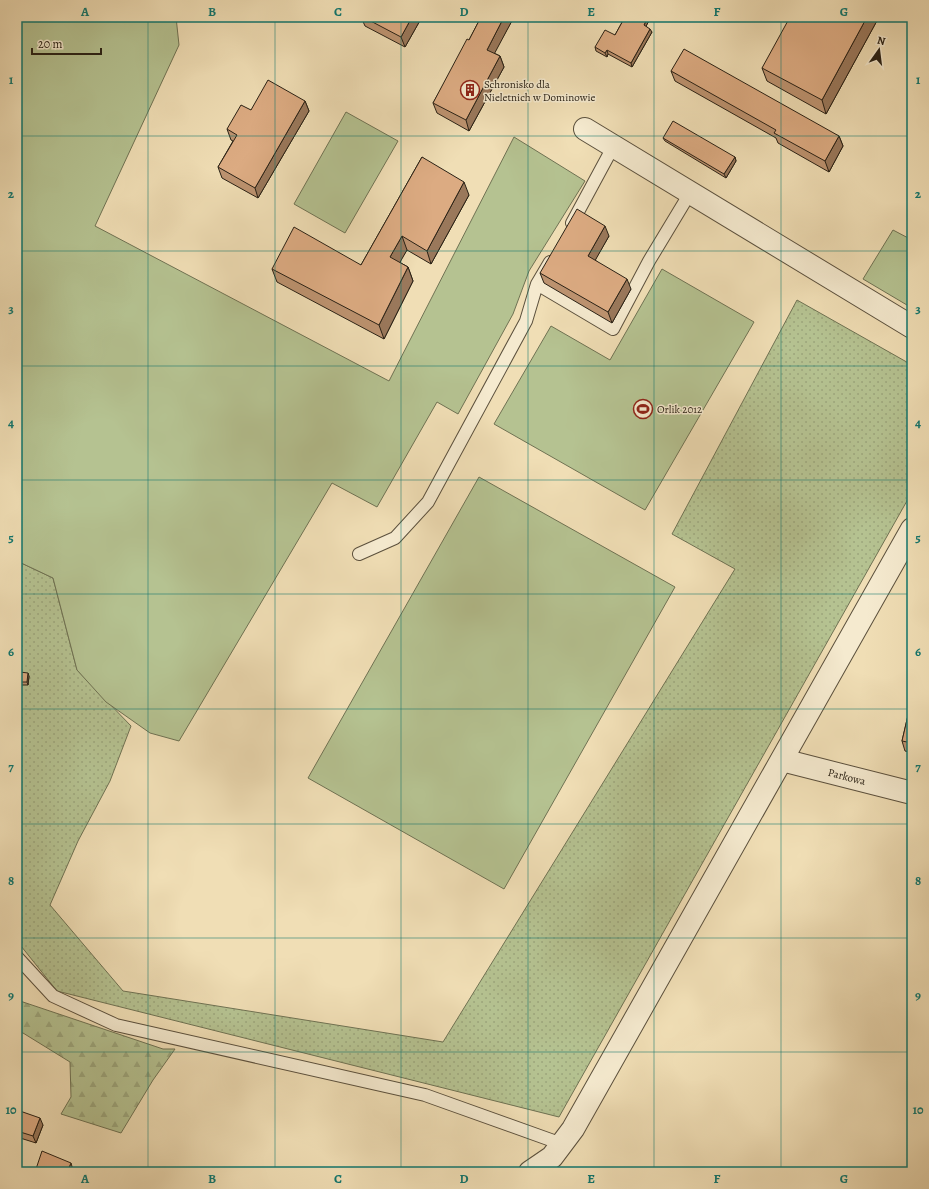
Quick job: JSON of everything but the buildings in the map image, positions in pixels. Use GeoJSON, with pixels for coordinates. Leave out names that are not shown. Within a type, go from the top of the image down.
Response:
{"type":"FeatureCollection","features":[{"type":"Feature","properties":{"kind":"street"},"geometry":{"type":"LineString","coordinates":[[585,129],[912,327]]}},
{"type":"Feature","properties":{"kind":"street"},"geometry":{"type":"LineString","coordinates":[[530,1172],[552,1158],[577,1122],[912,529]]}},
{"type":"Feature","properties":{"kind":"street","name":"Parkowa"},"geometry":{"type":"LineString","coordinates":[[782,760],[912,793]]}},
{"type":"Feature","properties":{"kind":"lane"},"geometry":{"type":"LineString","coordinates":[[568,230],[613,147]]}},
{"type":"Feature","properties":{"kind":"lane"},"geometry":{"type":"LineString","coordinates":[[537,284],[613,329],[649,261],[690,193]]}},
{"type":"Feature","properties":{"kind":"lane"},"geometry":{"type":"LineString","coordinates":[[359,554],[395,538],[428,502],[526,321],[537,284],[556,251]]}},
{"type":"Feature","properties":{"kind":"lane"},"geometry":{"type":"LineString","coordinates":[[17,957],[53,996],[116,1025],[425,1095],[562,1144]]}},
{"type":"Feature","properties":{"kind":"green space"},"geometry":{"type":"Polygon","coordinates":[[[17,17],[176,17],[179,45],[95,226],[389,381],[514,137],[585,181],[529,271],[513,314],[458,414],[437,402],[377,507],[332,483],[179,741],[150,733],[106,702],[77,670],[53,578],[17,561],[17,17]]]}},
{"type":"Feature","properties":{"kind":"green space"},"geometry":{"type":"Polygon","coordinates":[[[346,112],[398,141],[345,233],[294,204],[346,112]]]}},
{"type":"Feature","properties":{"kind":"green space"},"geometry":{"type":"Polygon","coordinates":[[[893,230],[912,240],[912,308],[863,279],[893,230]]]}},
{"type":"Feature","properties":{"kind":"green space","name":"Orlik 2012"},"geometry":{"type":"Polygon","coordinates":[[[662,269],[754,322],[645,510],[494,424],[551,326],[610,360],[662,269]]]}},
{"type":"Feature","properties":{"kind":"green space"},"geometry":{"type":"Polygon","coordinates":[[[797,300],[912,365],[912,492],[559,1117],[57,991],[17,941],[17,561],[53,578],[77,670],[131,726],[110,781],[78,841],[50,905],[123,991],[443,1042],[735,569],[672,534],[797,300]]]}},
{"type":"Feature","properties":{"kind":"green space"},"geometry":{"type":"Polygon","coordinates":[[[479,477],[675,587],[504,889],[308,778],[479,477]]]}},
{"type":"Feature","properties":{"kind":"green space"},"geometry":{"type":"Polygon","coordinates":[[[17,1000],[163,1049],[175,1049],[153,1080],[121,1133],[61,1114],[71,1097],[70,1062],[23,1033],[17,1032],[17,1000]]]}},
{"type":"Feature","properties":{"kind":"place","name":"Schronisko dla Nieletnich w Dominowie"},"geometry":{"type":"Point","coordinates":[470,90]}},
{"type":"Feature","properties":{"kind":"place","name":"Orlik 2012"},"geometry":{"type":"Point","coordinates":[643,409]}}]}
